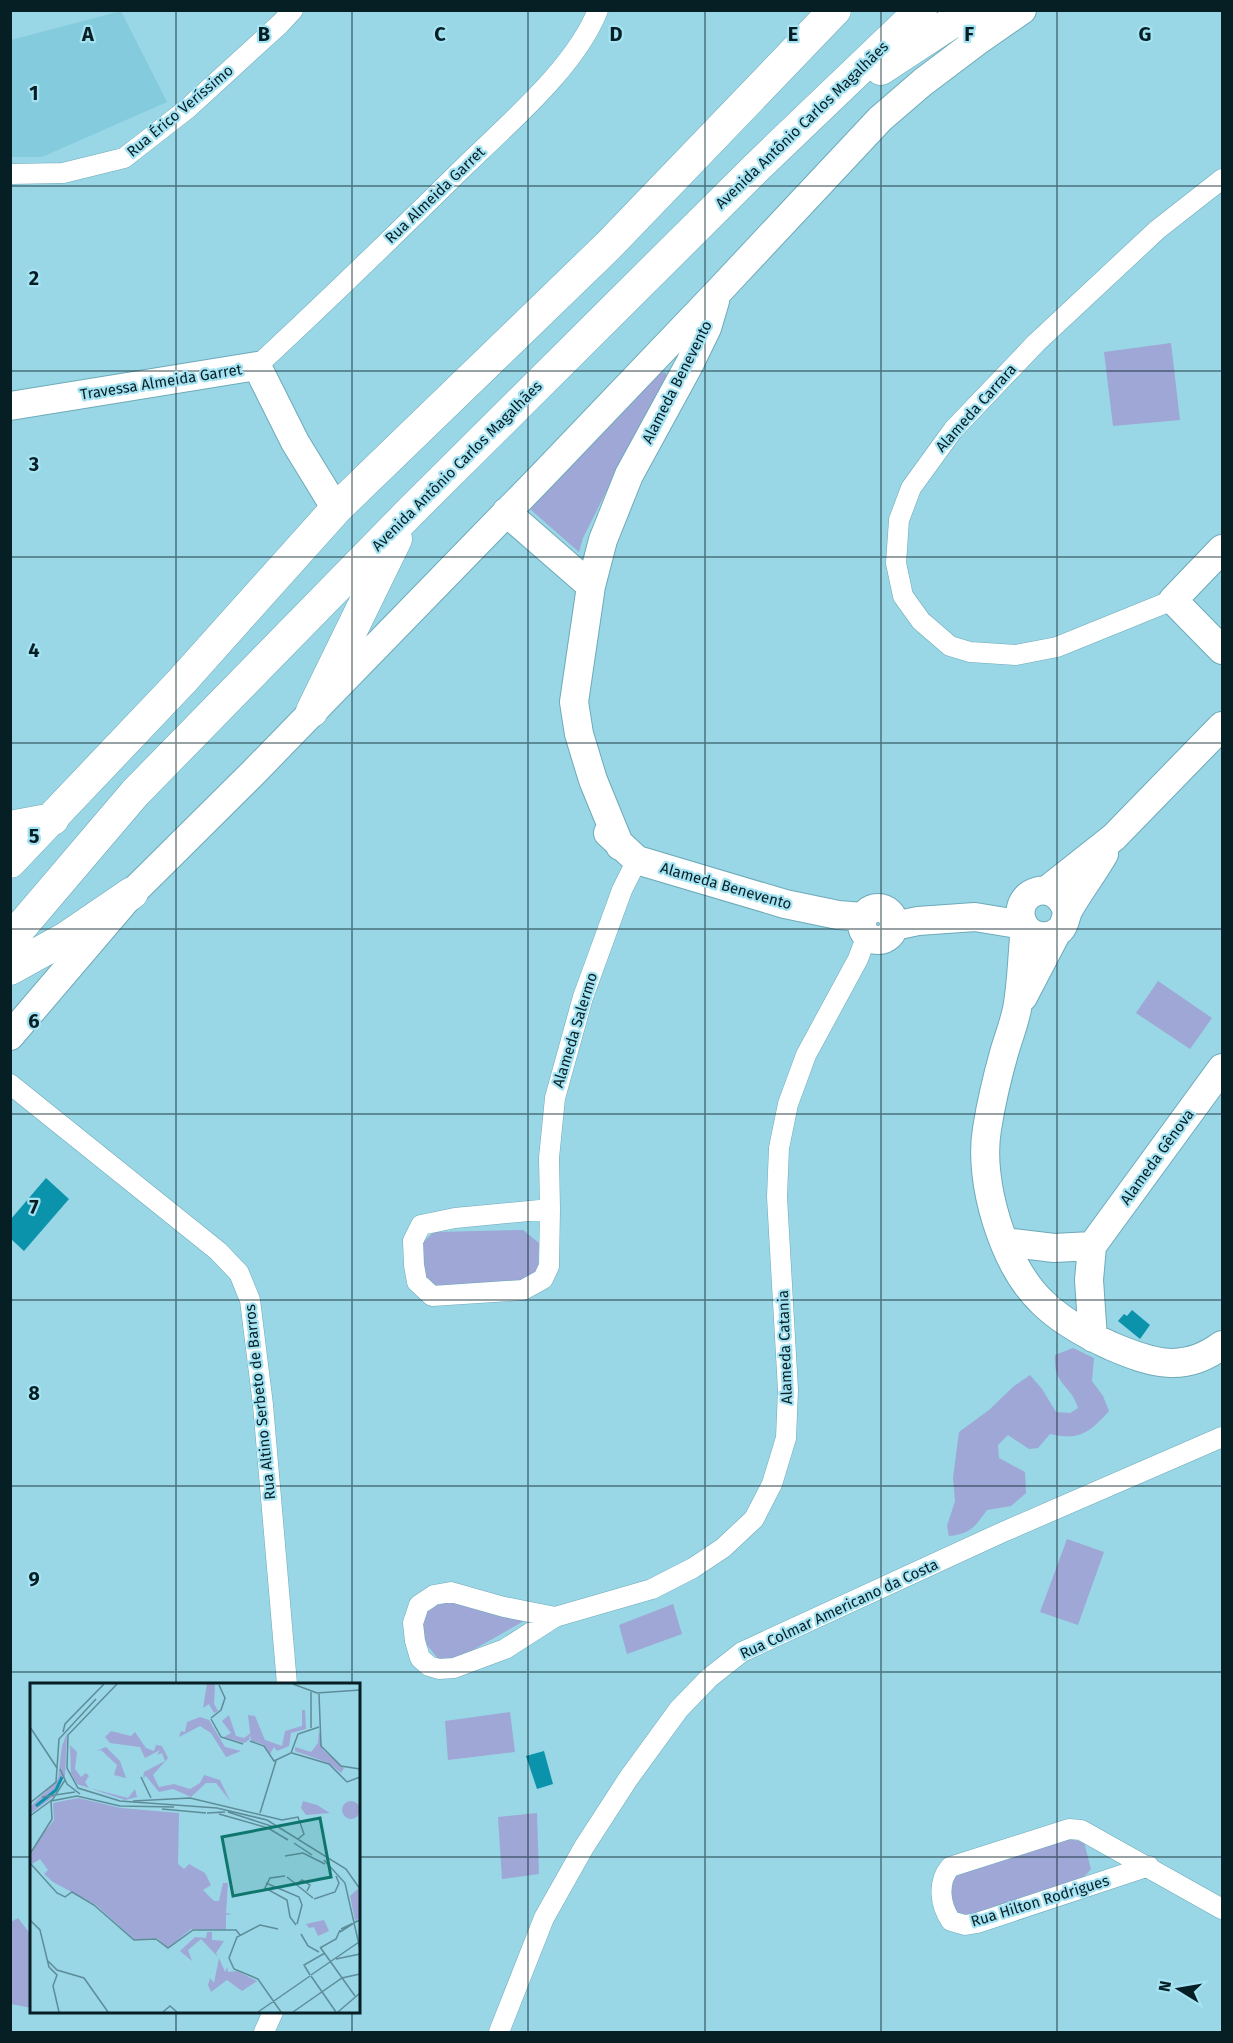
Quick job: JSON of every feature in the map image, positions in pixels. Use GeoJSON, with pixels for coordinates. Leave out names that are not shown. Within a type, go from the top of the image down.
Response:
{"type":"FeatureCollection","features":[{"type":"Feature","properties":{"kind":"main road"},"geometry":{"type":"LineString","coordinates":[[10,862],[182,681],[336,509],[608,246],[835,10]]}},
{"type":"Feature","properties":{"kind":"main road","name":"Avenida Antônio Carlos Magalhães"},"geometry":{"type":"LineString","coordinates":[[10,940],[135,793],[410,512],[756,168],[921,10]]}},
{"type":"Feature","properties":{"kind":"main road"},"geometry":{"type":"LineString","coordinates":[[846,82],[884,68],[951,23],[989,10]]}},
{"type":"Feature","properties":{"kind":"main road"},"geometry":{"type":"LineString","coordinates":[[312,711],[410,512]]}},
{"type":"Feature","properties":{"kind":"main road"},"geometry":{"type":"LineString","coordinates":[[10,827],[53,819]]}},
{"type":"Feature","properties":{"kind":"main road"},"geometry":{"type":"LineString","coordinates":[[10,969],[66,938],[132,893]]}},
{"type":"Feature","properties":{"kind":"street","name":"Rua Érico Veríssimo"},"geometry":{"type":"LineString","coordinates":[[10,174],[63,173],[124,158],[186,110],[293,10]]}},
{"type":"Feature","properties":{"kind":"street","name":"Rua Almeida Garret"},"geometry":{"type":"LineString","coordinates":[[256,366],[330,298],[525,107],[568,60],[593,23],[598,10]]}},
{"type":"Feature","properties":{"kind":"street","name":"Alameda Benevento"},"geometry":{"type":"LineString","coordinates":[[1022,10],[949,62],[880,119],[717,293],[707,328],[629,474],[603,540],[591,586],[574,702],[579,734],[593,780],[628,853],[785,904],[874,929],[975,917],[1040,892],[1114,837],[1222,726]]}},
{"type":"Feature","properties":{"kind":"street","name":"Alameda Carrara"},"geometry":{"type":"LineString","coordinates":[[1222,179],[1157,230],[1036,344],[960,422],[911,488],[899,520],[896,563],[903,596],[921,621],[950,646],[970,652],[1016,655],[1058,646],[1173,600],[1222,549]]}},
{"type":"Feature","properties":{"kind":"street"},"geometry":{"type":"LineString","coordinates":[[10,1036],[132,893],[312,711],[717,293]]}},
{"type":"Feature","properties":{"kind":"street","name":"Travessa Almeida Garret"},"geometry":{"type":"LineString","coordinates":[[10,406],[256,366],[295,442],[336,509]]}},
{"type":"Feature","properties":{"kind":"street"},"geometry":{"type":"LineString","coordinates":[[506,512],[591,586]]}},
{"type":"Feature","properties":{"kind":"street"},"geometry":{"type":"LineString","coordinates":[[1173,600],[1222,650]]}},
{"type":"Feature","properties":{"kind":"street","name":"Alameda Benevento"},"geometry":{"type":"LineString","coordinates":[[1017,1010],[1062,922],[1114,837]]}},
{"type":"Feature","properties":{"kind":"street","name":"Alameda Salermo"},"geometry":{"type":"LineString","coordinates":[[550,1209],[455,1218],[421,1224],[413,1240],[417,1282],[432,1296],[523,1290],[543,1279],[549,1266],[550,1209],[549,1158],[555,1098],[591,976],[622,890],[628,853]]}},
{"type":"Feature","properties":{"kind":"street"},"geometry":{"type":"LineString","coordinates":[[1062,922],[1061,898],[1040,892],[1027,897],[1021,911],[1024,926],[1017,1010],[996,1082],[986,1131],[987,1182],[1004,1242],[1020,1275],[1041,1302],[1093,1338],[1143,1360],[1184,1364],[1222,1346]]}},
{"type":"Feature","properties":{"kind":"street","name":"Alameda Benevento"},"geometry":{"type":"LineString","coordinates":[[975,917],[1024,926],[1031,934],[1040,936],[1048,936],[1062,922]]}},
{"type":"Feature","properties":{"kind":"street","name":"Alameda Catania"},"geometry":{"type":"LineString","coordinates":[[555,1617],[652,1589],[693,1568],[723,1548],[754,1519],[772,1484],[786,1438],[788,1389],[777,1197],[779,1148],[788,1104],[806,1054],[874,929]]}},
{"type":"Feature","properties":{"kind":"street","name":"Alameda Gênova"},"geometry":{"type":"LineString","coordinates":[[1092,1246],[1222,1068]]}},
{"type":"Feature","properties":{"kind":"street","name":"Rua Altino Serbeto de Barros"},"geometry":{"type":"LineString","coordinates":[[10,1084],[218,1251],[239,1273],[250,1300],[258,1357],[287,1683]]}},
{"type":"Feature","properties":{"kind":"street"},"geometry":{"type":"LineString","coordinates":[[1004,1242],[1054,1248],[1092,1246],[1089,1280],[1093,1338]]}},
{"type":"Feature","properties":{"kind":"street","name":"Rua Colmar Americano da Costa"},"geometry":{"type":"LineString","coordinates":[[499,2032],[544,1918],[584,1847],[628,1779],[679,1709],[709,1678],[742,1652],[1003,1532],[1222,1437]]}},
{"type":"Feature","properties":{"kind":"street"},"geometry":{"type":"LineString","coordinates":[[451,1592],[555,1617],[506,1649],[454,1668],[439,1669],[429,1666],[420,1658],[413,1623],[419,1605],[434,1595],[451,1592]]}},
{"type":"Feature","properties":{"kind":"street","name":"Rua Hilton Rodrigues"},"geometry":{"type":"LineString","coordinates":[[1149,1866],[1087,1888],[965,1925],[951,1921],[945,1913],[941,1886],[950,1867],[1069,1829],[1090,1833],[1149,1866],[1222,1909]]}},
{"type":"Feature","properties":{"kind":"street"},"geometry":{"type":"LineString","coordinates":[[264,2032],[273,2013]]}},
{"type":"Feature","properties":{"kind":"shaded area"},"geometry":{"type":"Polygon","coordinates":[[[121,11],[167,102],[42,157],[11,157],[11,40],[121,11]]]}},
{"type":"Feature","properties":{"kind":"shaded area"},"geometry":{"type":"Polygon","coordinates":[[[1171,343],[1180,420],[1113,426],[1104,352],[1171,343]]]}},
{"type":"Feature","properties":{"kind":"shaded area"},"geometry":{"type":"Polygon","coordinates":[[[661,372],[666,373],[667,379],[612,480],[583,538],[579,552],[530,509],[661,372]]]}},
{"type":"Feature","properties":{"kind":"shaded area"},"geometry":{"type":"Polygon","coordinates":[[[1158,981],[1212,1018],[1190,1049],[1136,1013],[1158,981]]]}},
{"type":"Feature","properties":{"kind":"shaded area"},"geometry":{"type":"Polygon","coordinates":[[[46,1178],[69,1199],[24,1251],[11,1239],[11,1219],[46,1178]]]}},
{"type":"Feature","properties":{"kind":"shaded area"},"geometry":{"type":"Polygon","coordinates":[[[523,1230],[539,1243],[538,1272],[515,1285],[429,1287],[423,1265],[423,1242],[434,1232],[523,1230]]]}},
{"type":"Feature","properties":{"kind":"shaded area"},"geometry":{"type":"Polygon","coordinates":[[[1132,1310],[1150,1325],[1140,1339],[1118,1321],[1132,1310]]]}},
{"type":"Feature","properties":{"kind":"shaded area"},"geometry":{"type":"Polygon","coordinates":[[[1073,1348],[1094,1358],[1092,1381],[1103,1396],[1109,1411],[1084,1433],[1069,1436],[1050,1434],[1038,1448],[1029,1449],[1008,1435],[998,1445],[999,1458],[1025,1472],[1026,1493],[1011,1506],[987,1510],[967,1531],[949,1536],[947,1526],[955,1501],[953,1478],[959,1432],[1030,1375],[1056,1412],[1070,1413],[1078,1408],[1060,1379],[1055,1365],[1055,1355],[1073,1348]]]}},
{"type":"Feature","properties":{"kind":"shaded area"},"geometry":{"type":"Polygon","coordinates":[[[1067,1539],[1104,1552],[1078,1625],[1040,1612],[1067,1539]]]}},
{"type":"Feature","properties":{"kind":"shaded area"},"geometry":{"type":"Polygon","coordinates":[[[448,1598],[524,1621],[455,1660],[439,1660],[424,1641],[422,1628],[427,1612],[438,1600],[448,1598]]]}},
{"type":"Feature","properties":{"kind":"shaded area"},"geometry":{"type":"Polygon","coordinates":[[[673,1604],[682,1634],[627,1654],[619,1625],[673,1604]]]}},
{"type":"Feature","properties":{"kind":"shaded area"},"geometry":{"type":"Polygon","coordinates":[[[510,1712],[515,1752],[448,1760],[445,1721],[510,1712]]]}},
{"type":"Feature","properties":{"kind":"shaded area"},"geometry":{"type":"Polygon","coordinates":[[[544,1751],[553,1784],[537,1789],[526,1756],[544,1751]]]}},
{"type":"Feature","properties":{"kind":"shaded area"},"geometry":{"type":"Polygon","coordinates":[[[537,1813],[539,1874],[502,1879],[498,1817],[537,1813]]]}},
{"type":"Feature","properties":{"kind":"shaded area"},"geometry":{"type":"Polygon","coordinates":[[[1064,1838],[1084,1842],[1091,1869],[1075,1887],[971,1920],[955,1914],[948,1887],[960,1872],[1064,1838]]]}},
{"type":"Feature","properties":{"kind":"shaded area"},"geometry":{"type":"Polygon","coordinates":[[[18,1918],[30,1934],[30,2008],[11,2004],[11,1922],[18,1918]]]}}]}
